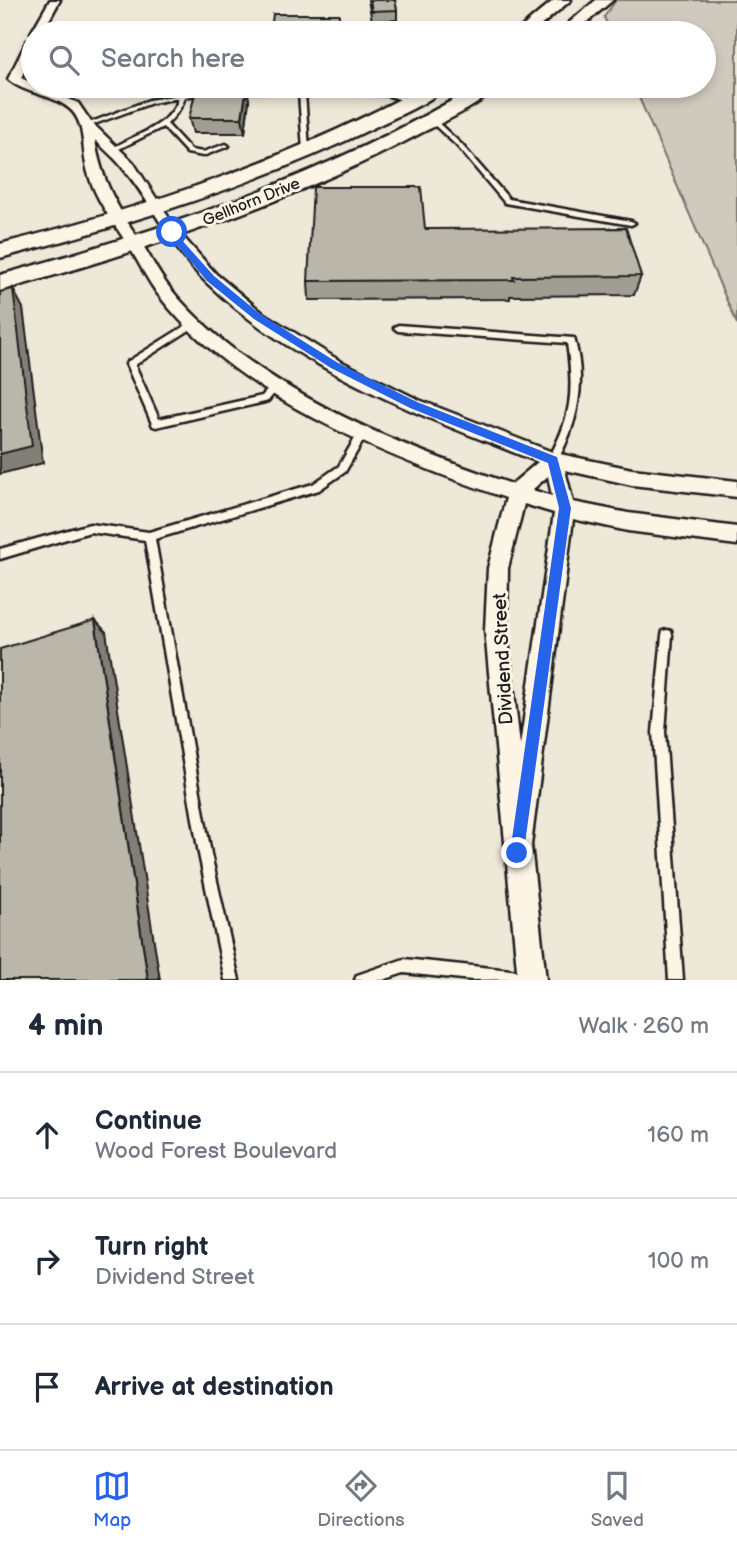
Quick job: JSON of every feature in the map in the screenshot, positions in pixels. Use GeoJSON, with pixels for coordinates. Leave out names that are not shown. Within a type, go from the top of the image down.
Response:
{"type":"FeatureCollection","features":[{"type":"Feature","properties":{"kind":"main road"},"geometry":{"type":"LineString","coordinates":[[538,21],[564,0]]}},
{"type":"Feature","properties":{"kind":"main road"},"geometry":{"type":"LineString","coordinates":[[580,21],[605,0]]}},
{"type":"Feature","properties":{"kind":"main road","name":"Gellhorn Drive"},"geometry":{"type":"LineString","coordinates":[[0,251],[158,207],[306,150],[417,98]]}},
{"type":"Feature","properties":{"kind":"main road","name":"Gellhorn Drive"},"geometry":{"type":"LineString","coordinates":[[0,283],[172,232],[339,166],[428,122],[469,98]]}},
{"type":"Feature","properties":{"kind":"main road"},"geometry":{"type":"LineString","coordinates":[[393,110],[428,122]]}},
{"type":"Feature","properties":{"kind":"street"},"geometry":{"type":"LineString","coordinates":[[44,21],[55,0]]}},
{"type":"Feature","properties":{"kind":"street"},"geometry":{"type":"LineString","coordinates":[[21,65],[14,79],[21,82]]}},
{"type":"Feature","properties":{"kind":"street"},"geometry":{"type":"LineString","coordinates":[[56,98],[74,106],[87,125],[128,165],[172,232],[211,278],[257,317],[334,365],[413,405],[553,460],[632,477],[737,489]]}},
{"type":"Feature","properties":{"kind":"street"},"geometry":{"type":"LineString","coordinates":[[87,125],[93,169],[117,220],[164,291],[216,343],[276,386],[362,433],[437,464],[565,508],[642,523],[737,536]]}},
{"type":"Feature","properties":{"kind":"street"},"geometry":{"type":"LineString","coordinates":[[517,492],[553,460]]}},
{"type":"Feature","properties":{"kind":"street","name":"Dividend Street"},"geometry":{"type":"LineString","coordinates":[[517,853],[565,508],[553,460]]}},
{"type":"Feature","properties":{"kind":"street","name":"Dividend Street"},"geometry":{"type":"LineString","coordinates":[[517,492],[498,568],[496,630],[532,980]]}},
{"type":"Feature","properties":{"kind":"lane"},"geometry":{"type":"LineString","coordinates":[[87,125],[165,98]]}},
{"type":"Feature","properties":{"kind":"lane"},"geometry":{"type":"LineString","coordinates":[[113,150],[164,124],[181,105],[182,98]]}},
{"type":"Feature","properties":{"kind":"lane"},"geometry":{"type":"LineString","coordinates":[[302,98],[306,150]]}},
{"type":"Feature","properties":{"kind":"lane"},"geometry":{"type":"LineString","coordinates":[[402,98],[412,101]]}},
{"type":"Feature","properties":{"kind":"lane"},"geometry":{"type":"LineString","coordinates":[[428,122],[459,145],[507,201],[631,223]]}},
{"type":"Feature","properties":{"kind":"lane"},"geometry":{"type":"LineString","coordinates":[[164,124],[189,152],[203,154],[226,146]]}},
{"type":"Feature","properties":{"kind":"lane"},"geometry":{"type":"LineString","coordinates":[[196,322],[130,364],[156,424],[265,399],[276,386]]}},
{"type":"Feature","properties":{"kind":"lane"},"geometry":{"type":"LineString","coordinates":[[398,328],[571,340],[577,400],[568,434],[553,460]]}},
{"type":"Feature","properties":{"kind":"lane"},"geometry":{"type":"LineString","coordinates":[[0,554],[90,528],[149,536],[316,487],[342,469],[362,433]]}},
{"type":"Feature","properties":{"kind":"lane"},"geometry":{"type":"LineString","coordinates":[[149,536],[203,841],[232,980]]}},
{"type":"Feature","properties":{"kind":"lane"},"geometry":{"type":"LineString","coordinates":[[667,635],[659,732],[677,980]]}},
{"type":"Feature","properties":{"kind":"lane"},"geometry":{"type":"LineString","coordinates":[[362,980],[404,966],[532,980]]}},
{"type":"Feature","properties":{"kind":"shaded area"},"geometry":{"type":"Polygon","coordinates":[[[616,0],[737,0],[737,324],[639,98],[716,98],[716,21],[606,21],[604,17],[616,0]]]}},
{"type":"Feature","properties":{"kind":"building"},"geometry":{"type":"Polygon","coordinates":[[[370,0],[395,0],[397,10],[372,11],[370,0]]]}},
{"type":"Feature","properties":{"kind":"building"},"geometry":{"type":"Polygon","coordinates":[[[273,14],[339,14],[339,21],[272,21],[273,14]]]}},
{"type":"Feature","properties":{"kind":"building"},"geometry":{"type":"Polygon","coordinates":[[[194,98],[245,98],[242,118],[189,118],[194,98]]]}},
{"type":"Feature","properties":{"kind":"building"},"geometry":{"type":"Polygon","coordinates":[[[313,187],[421,187],[425,229],[626,228],[641,276],[308,281],[313,187]]]}},
{"type":"Feature","properties":{"kind":"building"},"geometry":{"type":"Polygon","coordinates":[[[13,289],[32,446],[0,454],[0,292],[13,289]]]}},
{"type":"Feature","properties":{"kind":"building"},"geometry":{"type":"Polygon","coordinates":[[[95,620],[148,980],[0,980],[0,649],[95,620]]]}},
{"type":"Feature","properties":{"kind":"route"},"geometry":{"type":"LineString","coordinates":[[172,232],[211,278],[257,317],[334,365],[413,405],[553,460],[565,508],[517,853]]}}]}
